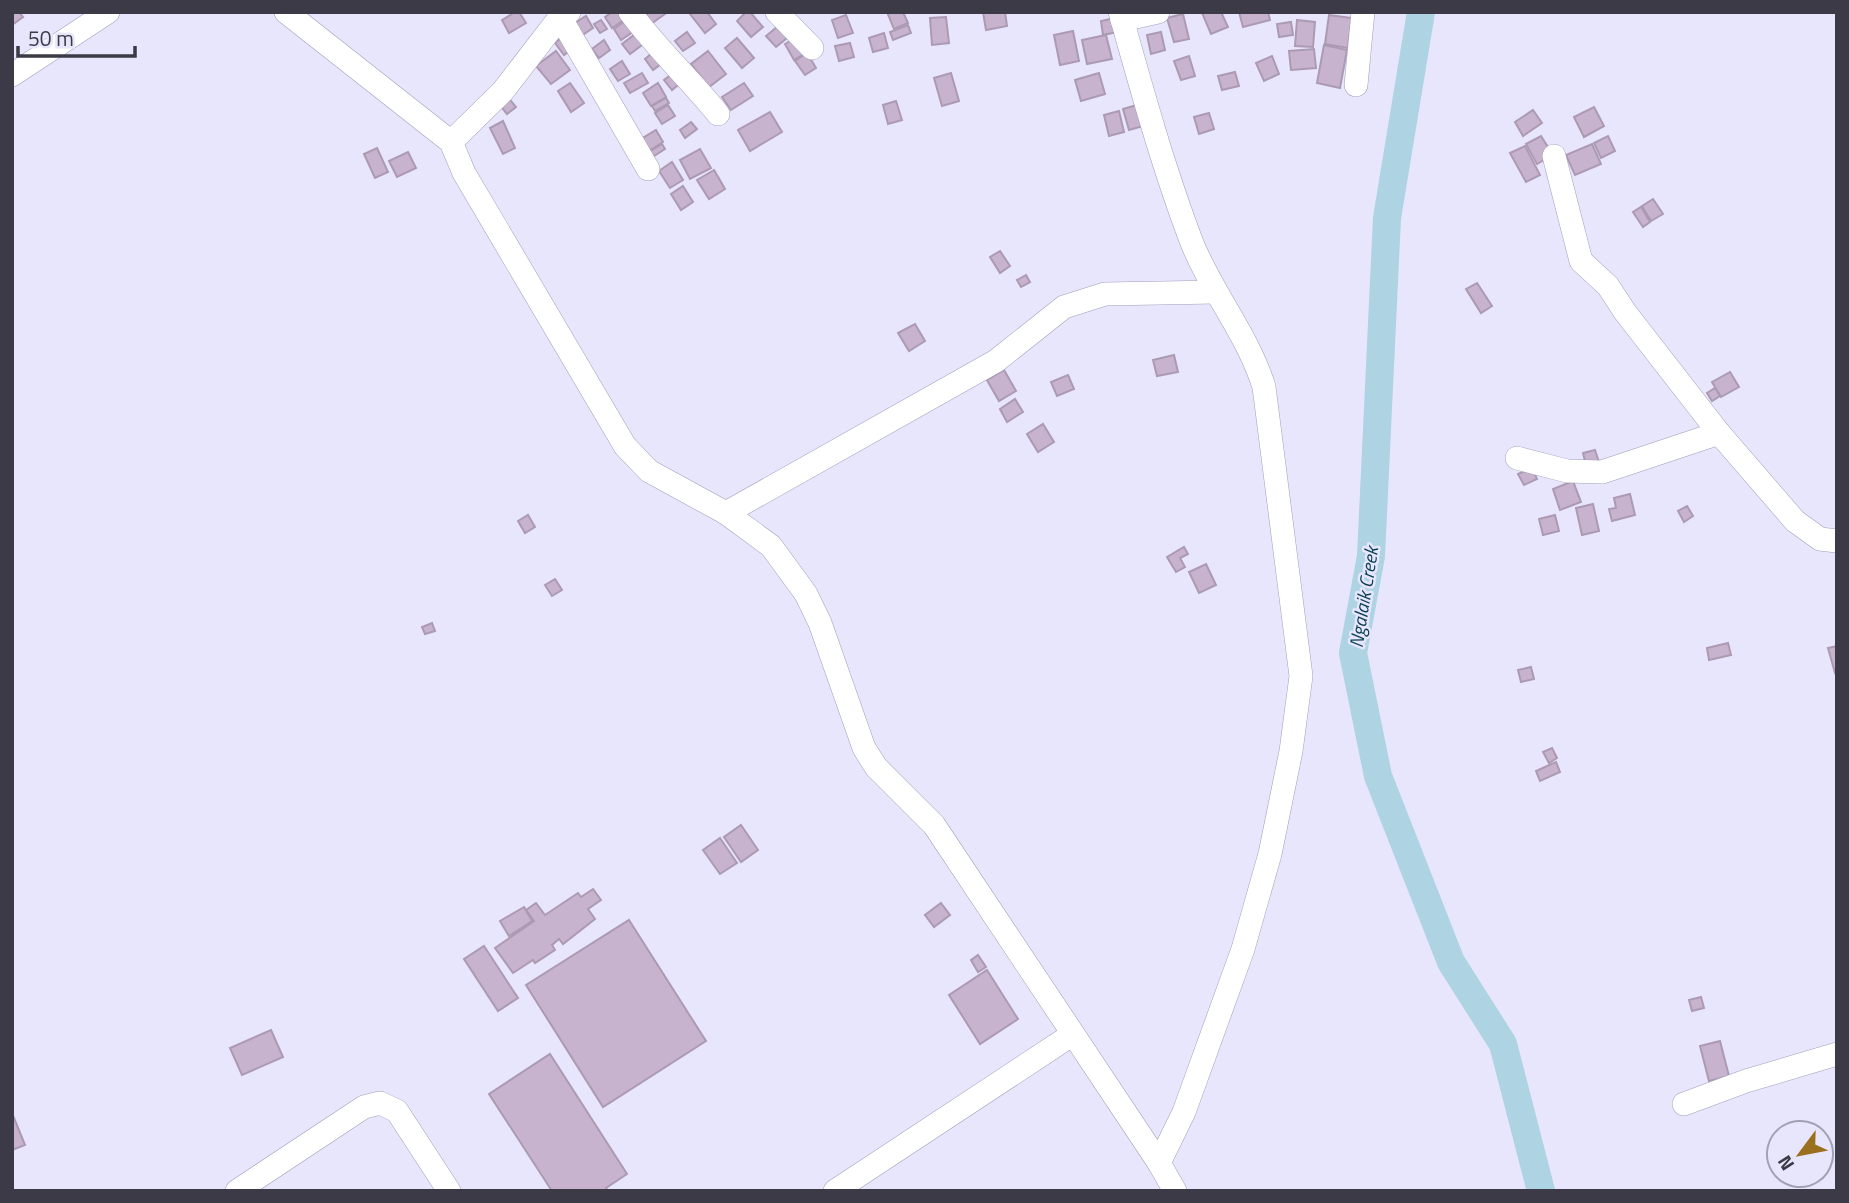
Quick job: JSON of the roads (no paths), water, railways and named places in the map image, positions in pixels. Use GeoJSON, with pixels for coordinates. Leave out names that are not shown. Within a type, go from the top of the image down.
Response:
{"type":"FeatureCollection","features":[{"type":"Feature","properties":{"kind":"street"},"geometry":{"type":"LineString","coordinates":[[12,75],[108,12]]}},
{"type":"Feature","properties":{"kind":"street"},"geometry":{"type":"LineString","coordinates":[[286,12],[451,142],[464,173],[625,446],[649,471],[726,513],[771,546],[806,594],[820,623],[864,748],[876,767],[934,825],[1175,1191]]}},
{"type":"Feature","properties":{"kind":"street"},"geometry":{"type":"LineString","coordinates":[[630,12],[661,52],[684,71],[718,114]]}},
{"type":"Feature","properties":{"kind":"street"},"geometry":{"type":"LineString","coordinates":[[777,12],[812,48]]}},
{"type":"Feature","properties":{"kind":"street"},"geometry":{"type":"LineString","coordinates":[[1158,12],[1121,16],[1192,242],[1216,292],[1256,362],[1264,387],[1301,676],[1291,751],[1270,854],[1243,949],[1184,1112],[1159,1163]]}},
{"type":"Feature","properties":{"kind":"street"},"geometry":{"type":"LineString","coordinates":[[1356,85],[1363,12]]}},
{"type":"Feature","properties":{"kind":"street"},"geometry":{"type":"LineString","coordinates":[[451,142],[503,92],[565,15],[648,169]]}},
{"type":"Feature","properties":{"kind":"street"},"geometry":{"type":"LineString","coordinates":[[1554,156],[1581,261],[1608,286],[1625,312],[1719,433],[1807,532],[1821,539],[1837,541]]}},
{"type":"Feature","properties":{"kind":"street"},"geometry":{"type":"LineString","coordinates":[[726,513],[996,361],[1064,307],[1105,294],[1216,292]]}},
{"type":"Feature","properties":{"kind":"street"},"geometry":{"type":"LineString","coordinates":[[1517,458],[1567,471],[1602,471],[1719,433]]}},
{"type":"Feature","properties":{"kind":"street"},"geometry":{"type":"LineString","coordinates":[[835,1191],[1073,1034]]}},
{"type":"Feature","properties":{"kind":"street"},"geometry":{"type":"LineString","coordinates":[[1684,1104],[1746,1081],[1837,1054]]}},
{"type":"Feature","properties":{"kind":"street"},"geometry":{"type":"LineString","coordinates":[[237,1191],[364,1107],[380,1103],[397,1111],[449,1191]]}},
{"type":"Feature","properties":{"kind":"waterway","name":"Ngalaik Creek"},"geometry":{"type":"LineString","coordinates":[[1421,12],[1387,218],[1371,556],[1353,653],[1378,776],[1451,962],[1503,1044],[1541,1191]]}}]}
